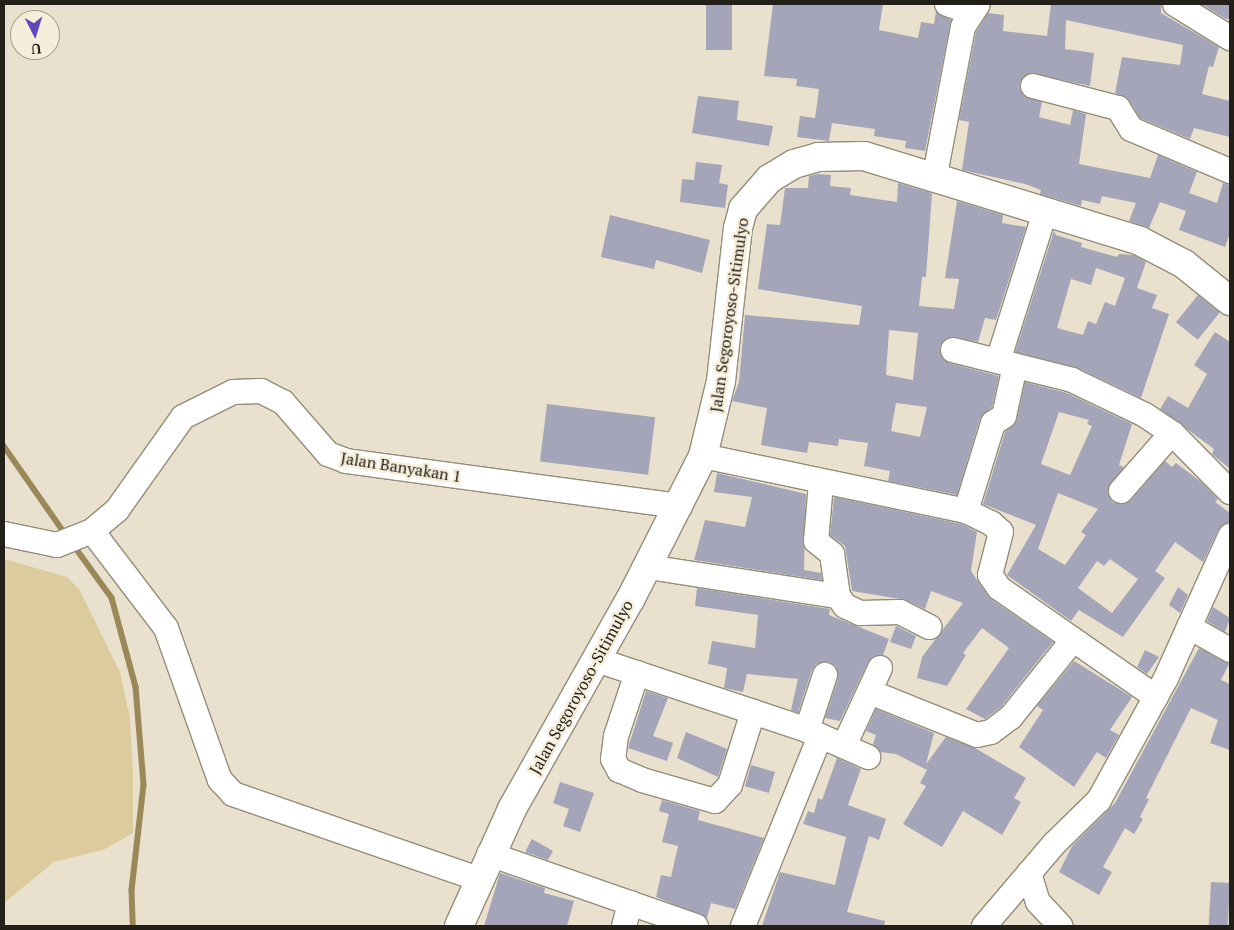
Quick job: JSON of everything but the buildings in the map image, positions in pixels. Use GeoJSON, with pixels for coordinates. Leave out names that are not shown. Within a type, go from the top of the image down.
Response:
{"type":"FeatureCollection","features":[{"type":"Feature","properties":{"kind":"main road","name":"Jalan Segoroyoso-Sitimulyo"},"geometry":{"type":"LineString","coordinates":[[459,926],[489,854],[648,567],[680,506],[703,456],[721,381],[738,228],[744,209],[754,195],[779,172],[818,157],[864,156],[935,175],[1045,212],[1140,241],[1184,264],[1230,300]]}},
{"type":"Feature","properties":{"kind":"street"},"geometry":{"type":"LineString","coordinates":[[935,175],[963,27],[974,8],[947,4]]}},
{"type":"Feature","properties":{"kind":"street"},"geometry":{"type":"LineString","coordinates":[[1179,6],[1230,38]]}},
{"type":"Feature","properties":{"kind":"street"},"geometry":{"type":"LineString","coordinates":[[1033,86],[1118,108],[1131,129],[1230,172]]}},
{"type":"Feature","properties":{"kind":"street"},"geometry":{"type":"LineString","coordinates":[[966,511],[993,423],[1004,416],[1006,363],[1045,212]]}},
{"type":"Feature","properties":{"kind":"street"},"geometry":{"type":"LineString","coordinates":[[953,350],[1072,380],[1146,415],[1172,433],[1230,492]]}},
{"type":"Feature","properties":{"kind":"street","name":"Jalan Banyakan 1"},"geometry":{"type":"LineString","coordinates":[[4,534],[57,545],[92,531],[117,510],[183,417],[233,392],[261,391],[284,402],[328,454],[346,461],[680,506]]}},
{"type":"Feature","properties":{"kind":"street"},"geometry":{"type":"LineString","coordinates":[[1121,491],[1172,433]]}},
{"type":"Feature","properties":{"kind":"street"},"geometry":{"type":"LineString","coordinates":[[703,456],[822,483],[966,511],[1001,532],[991,568],[994,582],[1073,640],[1156,697]]}},
{"type":"Feature","properties":{"kind":"street"},"geometry":{"type":"LineString","coordinates":[[822,483],[816,541],[832,554],[838,596],[845,606],[860,613],[900,612],[930,627]]}},
{"type":"Feature","properties":{"kind":"street"},"geometry":{"type":"LineString","coordinates":[[92,531],[166,628],[212,761],[220,780],[233,794],[479,879]]}},
{"type":"Feature","properties":{"kind":"street"},"geometry":{"type":"LineString","coordinates":[[984,926],[1029,873],[1099,800],[1156,697],[1230,536]]}},
{"type":"Feature","properties":{"kind":"street"},"geometry":{"type":"LineString","coordinates":[[648,567],[838,596]]}},
{"type":"Feature","properties":{"kind":"street"},"geometry":{"type":"LineString","coordinates":[[1188,628],[1230,650]]}},
{"type":"Feature","properties":{"kind":"street"},"geometry":{"type":"LineString","coordinates":[[870,692],[977,735],[991,732],[1011,718],[1073,640]]}},
{"type":"Feature","properties":{"kind":"street"},"geometry":{"type":"LineString","coordinates":[[597,660],[814,733],[868,757]]}},
{"type":"Feature","properties":{"kind":"street"},"geometry":{"type":"LineString","coordinates":[[844,746],[880,668]]}},
{"type":"Feature","properties":{"kind":"street"},"geometry":{"type":"LineString","coordinates":[[637,673],[616,736],[613,759],[619,770],[642,780],[715,801],[730,785],[753,712]]}},
{"type":"Feature","properties":{"kind":"street"},"geometry":{"type":"LineString","coordinates":[[743,926],[814,733],[825,675]]}},
{"type":"Feature","properties":{"kind":"street"},"geometry":{"type":"LineString","coordinates":[[489,854],[695,926]]}},
{"type":"Feature","properties":{"kind":"street"},"geometry":{"type":"LineString","coordinates":[[1029,873],[1038,902],[1060,926]]}},
{"type":"Feature","properties":{"kind":"street"},"geometry":{"type":"LineString","coordinates":[[624,926],[630,903]]}},
{"type":"Feature","properties":{"kind":"shaded area"},"geometry":{"type":"Polygon","coordinates":[[[4,559],[67,577],[79,589],[120,672],[130,719],[133,773],[133,833],[103,850],[54,862],[4,903],[4,559]]]}},
{"type":"Feature","properties":{"kind":"waterway"},"geometry":{"type":"LineString","coordinates":[[4,446],[62,529]]}},
{"type":"Feature","properties":{"kind":"waterway"},"geometry":{"type":"LineString","coordinates":[[78,551],[112,598],[136,687],[144,785],[132,890],[133,926]]}}]}
